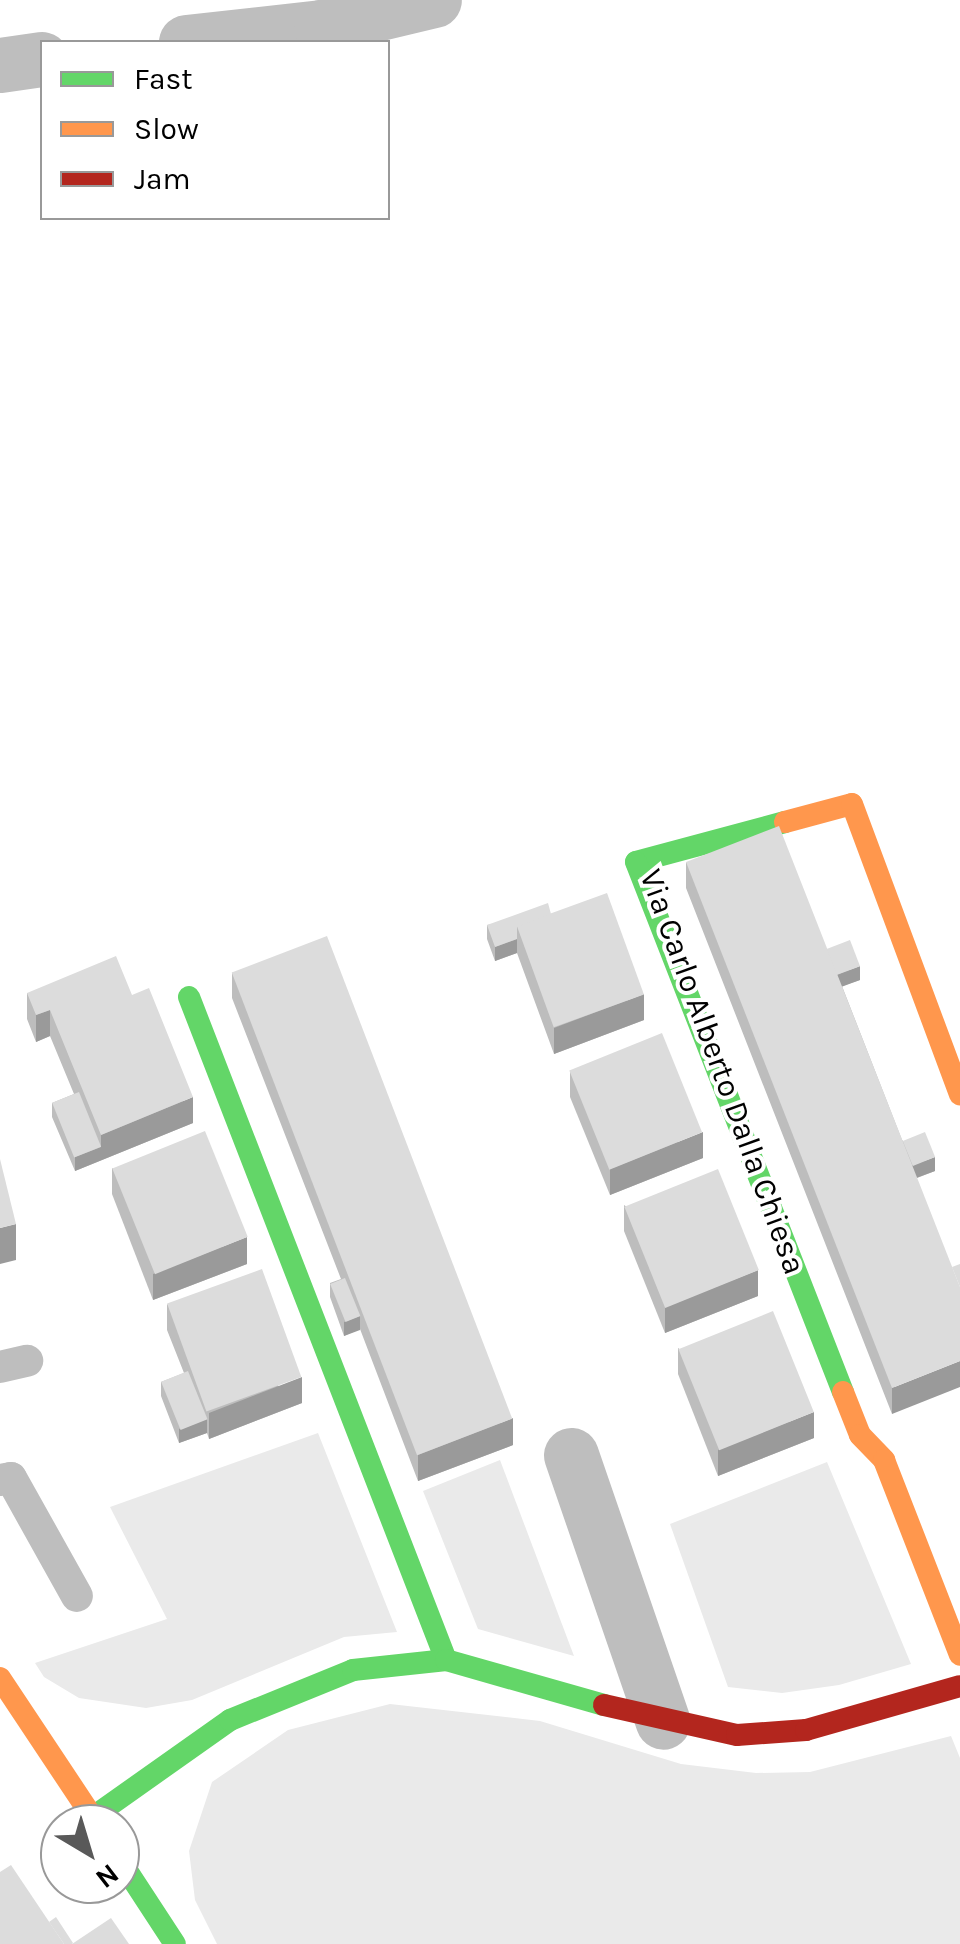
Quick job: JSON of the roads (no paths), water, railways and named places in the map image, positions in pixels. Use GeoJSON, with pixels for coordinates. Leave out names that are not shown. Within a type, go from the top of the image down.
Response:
{"type":"FeatureCollection","features":[{"type":"Feature","properties":{"kind":"street"},"geometry":{"type":"LineString","coordinates":[[203,40],[321,26],[434,0]]}},
{"type":"Feature","properties":{"kind":"street"},"geometry":{"type":"LineString","coordinates":[[0,64],[40,60]]}},
{"type":"Feature","properties":{"kind":"street","name":"Via Carlo Alberto Dalla Chiesa"},"geometry":{"type":"LineString","coordinates":[[960,1095],[852,804],[636,862],[860,1435],[884,1460],[960,1655]]}},
{"type":"Feature","properties":{"kind":"street"},"geometry":{"type":"LineString","coordinates":[[188,997],[446,1660]]}},
{"type":"Feature","properties":{"kind":"street"},"geometry":{"type":"LineString","coordinates":[[570,1454],[663,1722]]}},
{"type":"Feature","properties":{"kind":"street"},"geometry":{"type":"LineString","coordinates":[[117,1804],[230,1720],[353,1670],[446,1660],[663,1722],[737,1735],[806,1730],[960,1686]]}},
{"type":"Feature","properties":{"kind":"street"},"geometry":{"type":"LineString","coordinates":[[0,1678],[84,1804]]}},
{"type":"Feature","properties":{"kind":"street"},"geometry":{"type":"LineString","coordinates":[[140,1891],[174,1944]]}},
{"type":"Feature","properties":{"kind":"lane"},"geometry":{"type":"LineString","coordinates":[[0,1480],[11,1478],[76,1596]]}}]}
